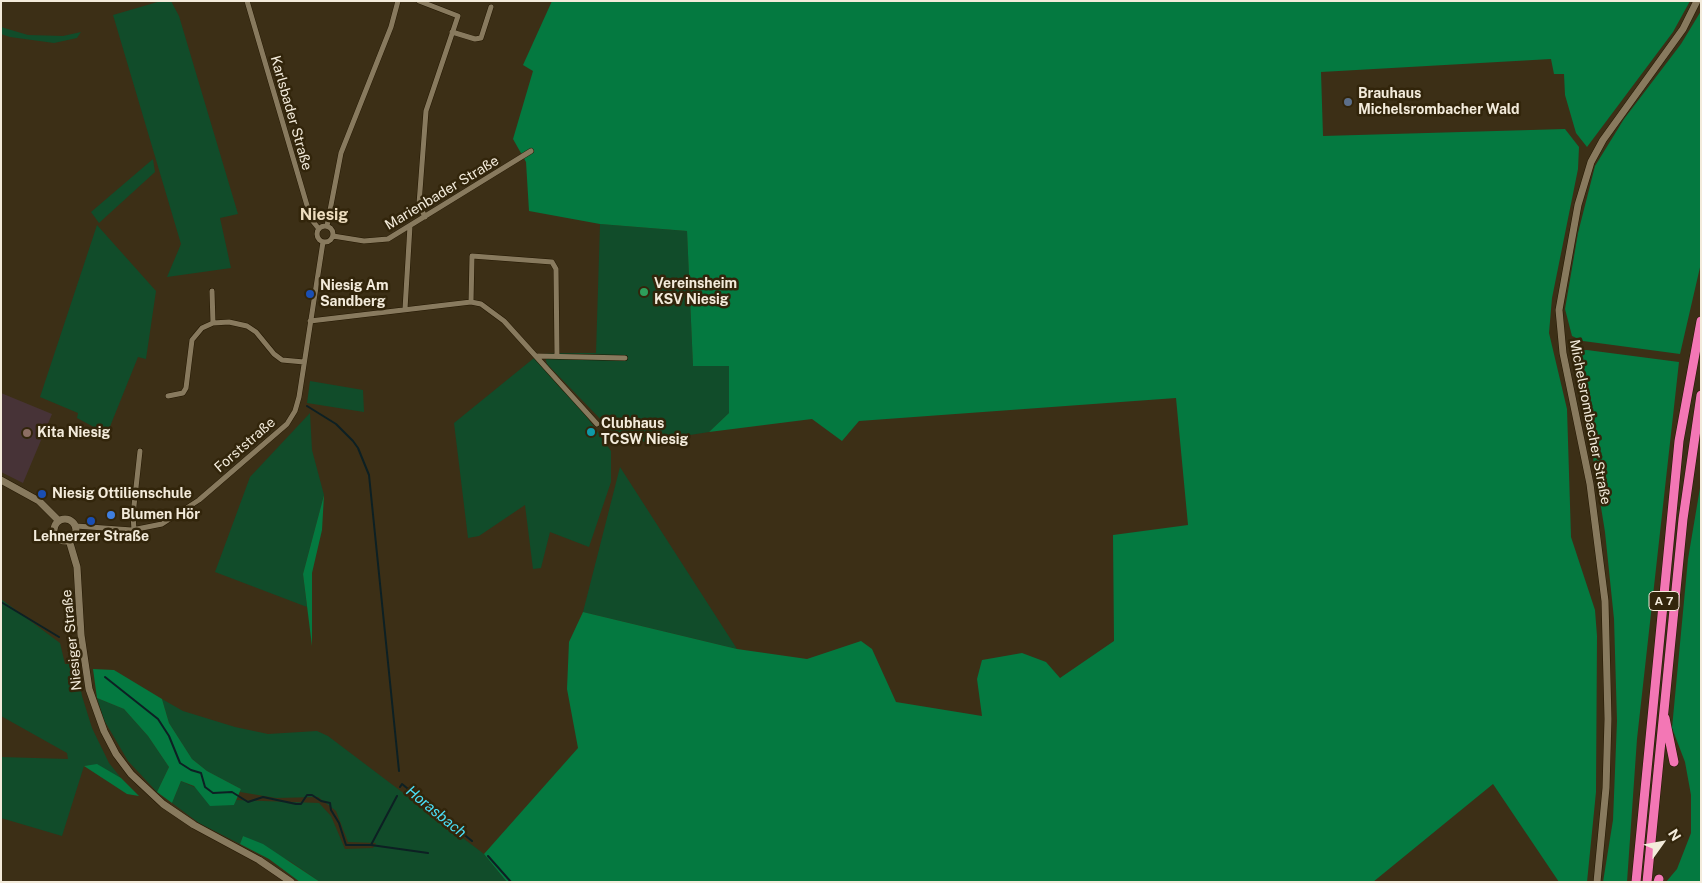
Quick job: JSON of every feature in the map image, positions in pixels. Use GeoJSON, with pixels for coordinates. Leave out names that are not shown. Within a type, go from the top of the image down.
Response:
{"type":"FeatureCollection","features":[{"type":"Feature","properties":{"kind":"highway","name":"A 7"},"geometry":{"type":"LineString","coordinates":[[1636,882],[1679,441],[1701,321]]}},
{"type":"Feature","properties":{"kind":"highway","name":"A 7"},"geometry":{"type":"LineString","coordinates":[[1647,882],[1683,519],[1701,395]]}},
{"type":"Feature","properties":{"kind":"highway"},"geometry":{"type":"LineString","coordinates":[[1663,707],[1674,762]]}},
{"type":"Feature","properties":{"kind":"main road","name":"Michelsrombacher Straße"},"geometry":{"type":"LineString","coordinates":[[1597,882],[1606,788],[1608,718],[1605,601],[1590,484],[1562,347],[1559,310],[1578,205],[1591,162],[1603,140],[1674,42],[1697,1]]}},
{"type":"Feature","properties":{"kind":"main road"},"geometry":{"type":"LineString","coordinates":[[1,480],[38,501],[58,520]]}},
{"type":"Feature","properties":{"kind":"main road"},"geometry":{"type":"LineString","coordinates":[[68,518],[76,526],[76,533],[69,540],[62,541],[56,537],[54,526],[58,520],[68,518]]}},
{"type":"Feature","properties":{"kind":"main road","name":"Niesiger Straße"},"geometry":{"type":"LineString","coordinates":[[69,540],[77,567],[81,635],[89,689],[104,731],[116,754],[132,774],[163,804],[194,825],[259,860],[291,882]]}},
{"type":"Feature","properties":{"kind":"street","name":"Karlsbader Straße"},"geometry":{"type":"LineString","coordinates":[[247,1],[311,219],[319,229]]}},
{"type":"Feature","properties":{"kind":"street"},"geometry":{"type":"LineString","coordinates":[[327,226],[341,153],[391,27],[398,1]]}},
{"type":"Feature","properties":{"kind":"street"},"geometry":{"type":"LineString","coordinates":[[419,1],[458,16],[426,111],[419,204],[425,217]]}},
{"type":"Feature","properties":{"kind":"street"},"geometry":{"type":"LineString","coordinates":[[452,32],[475,39],[481,38],[491,7]]}},
{"type":"Feature","properties":{"kind":"street","name":"Marienbader Straße"},"geometry":{"type":"LineString","coordinates":[[333,236],[349,240],[380,242],[410,226],[531,152]]}},
{"type":"Feature","properties":{"kind":"street"},"geometry":{"type":"LineString","coordinates":[[327,226],[332,230],[333,236],[329,241],[323,242],[318,238],[319,229],[327,226]]}},
{"type":"Feature","properties":{"kind":"street"},"geometry":{"type":"LineString","coordinates":[[405,309],[410,226]]}},
{"type":"Feature","properties":{"kind":"street","name":"Forststraße"},"geometry":{"type":"LineString","coordinates":[[76,526],[134,530],[152,527],[186,510],[278,434],[292,417],[298,404],[323,242]]}},
{"type":"Feature","properties":{"kind":"street"},"geometry":{"type":"LineString","coordinates":[[471,302],[472,256],[552,262],[556,269],[557,356]]}},
{"type":"Feature","properties":{"kind":"street"},"geometry":{"type":"LineString","coordinates":[[212,291],[213,323]]}},
{"type":"Feature","properties":{"kind":"street"},"geometry":{"type":"LineString","coordinates":[[310,321],[471,302],[481,304],[497,315],[538,356],[597,424]]}},
{"type":"Feature","properties":{"kind":"street"},"geometry":{"type":"LineString","coordinates":[[168,396],[183,393],[186,388],[192,340],[202,328],[213,323],[229,322],[247,326],[256,332],[274,354],[282,360],[304,362]]}},
{"type":"Feature","properties":{"kind":"street"},"geometry":{"type":"LineString","coordinates":[[538,356],[625,358]]}},
{"type":"Feature","properties":{"kind":"street"},"geometry":{"type":"LineString","coordinates":[[134,530],[133,515],[140,451]]}},
{"type":"Feature","properties":{"kind":"shaded area","name":"Kita Niesig"},"geometry":{"type":"Polygon","coordinates":[[[1,393],[52,414],[23,483],[1,472],[1,393]]]}},
{"type":"Feature","properties":{"kind":"green space"},"geometry":{"type":"Polygon","coordinates":[[[161,1],[171,1],[179,16],[238,214],[220,218],[231,268],[167,277],[181,244],[113,15],[161,1]]]}},
{"type":"Feature","properties":{"kind":"green space"},"geometry":{"type":"Polygon","coordinates":[[[552,1],[1690,1],[1673,32],[1587,147],[1576,133],[1565,95],[1564,74],[1554,74],[1551,59],[1321,72],[1323,136],[1565,129],[1579,147],[1578,169],[1552,298],[1549,333],[1567,409],[1571,537],[1595,610],[1597,636],[1596,792],[1587,882],[1559,882],[1493,784],[1373,882],[507,882],[484,854],[578,748],[567,689],[569,642],[583,612],[737,649],[807,659],[861,641],[872,649],[896,702],[982,716],[977,679],[982,660],[1022,653],[1046,662],[1060,678],[1114,641],[1113,535],[1188,525],[1176,398],[859,421],[842,441],[812,419],[709,432],[729,413],[729,366],[693,366],[687,231],[600,224],[529,211],[526,162],[513,139],[533,71],[523,65],[552,1]]]}},
{"type":"Feature","properties":{"kind":"green space"},"geometry":{"type":"Polygon","coordinates":[[[1701,11],[1701,263],[1680,354],[1583,341],[1572,336],[1565,309],[1578,233],[1595,166],[1624,119],[1681,44],[1701,11]]]}},
{"type":"Feature","properties":{"kind":"green space"},"geometry":{"type":"Polygon","coordinates":[[[1,27],[28,35],[63,36],[81,32],[77,38],[54,43],[10,37],[1,34],[1,27]]]}},
{"type":"Feature","properties":{"kind":"green space"},"geometry":{"type":"Polygon","coordinates":[[[153,159],[155,172],[99,223],[91,212],[153,159]]]}},
{"type":"Feature","properties":{"kind":"green space","name":"Vereinsheim KSV Niesig"},"geometry":{"type":"Polygon","coordinates":[[[600,224],[687,231],[693,366],[729,365],[729,413],[709,432],[646,442],[628,438],[611,430],[547,364],[544,353],[596,353],[600,224]]]}},
{"type":"Feature","properties":{"kind":"green space"},"geometry":{"type":"Polygon","coordinates":[[[97,225],[156,291],[146,359],[138,357],[107,434],[77,418],[78,413],[40,397],[97,225]]]}},
{"type":"Feature","properties":{"kind":"green space"},"geometry":{"type":"Polygon","coordinates":[[[1587,350],[1679,362],[1637,739],[1627,882],[1603,882],[1613,820],[1617,721],[1614,619],[1605,532],[1589,433],[1574,370],[1577,351],[1587,350]]]}},
{"type":"Feature","properties":{"kind":"green space"},"geometry":{"type":"Polygon","coordinates":[[[534,358],[563,391],[572,396],[611,451],[611,482],[589,547],[550,532],[541,568],[533,569],[525,505],[479,536],[468,538],[454,423],[534,358]]]}},
{"type":"Feature","properties":{"kind":"green space"},"geometry":{"type":"Polygon","coordinates":[[[310,381],[363,390],[364,412],[307,403],[310,381]]]}},
{"type":"Feature","properties":{"kind":"green space"},"geometry":{"type":"Polygon","coordinates":[[[310,413],[312,450],[324,495],[303,574],[307,607],[215,572],[250,477],[310,413]]]}},
{"type":"Feature","properties":{"kind":"green space"},"geometry":{"type":"Polygon","coordinates":[[[620,467],[737,649],[583,612],[620,467]]]}},
{"type":"Feature","properties":{"kind":"green space"},"geometry":{"type":"Polygon","coordinates":[[[1701,482],[1701,882],[1666,882],[1677,869],[1691,833],[1691,795],[1685,762],[1672,728],[1688,559],[1701,482]]]}},
{"type":"Feature","properties":{"kind":"green space"},"geometry":{"type":"Polygon","coordinates":[[[324,495],[322,530],[312,573],[312,646],[303,574],[324,495]]]}},
{"type":"Feature","properties":{"kind":"green space"},"geometry":{"type":"Polygon","coordinates":[[[1,599],[60,643],[65,664],[76,664],[82,696],[92,728],[109,763],[121,778],[97,765],[84,766],[62,836],[1,818],[1,757],[68,759],[67,753],[1,716],[1,599]]]}},
{"type":"Feature","properties":{"kind":"green space"},"geometry":{"type":"Polygon","coordinates":[[[93,669],[114,670],[162,699],[169,723],[192,759],[207,771],[241,789],[234,805],[210,806],[194,786],[181,781],[172,803],[157,792],[169,767],[148,736],[124,709],[97,698],[93,669]]]}},
{"type":"Feature","properties":{"kind":"green space"},"geometry":{"type":"Polygon","coordinates":[[[97,698],[124,709],[148,736],[169,767],[157,792],[128,761],[104,720],[97,698]]]}},
{"type":"Feature","properties":{"kind":"green space"},"geometry":{"type":"Polygon","coordinates":[[[162,699],[183,711],[235,727],[268,734],[317,731],[328,736],[484,854],[507,882],[320,882],[291,862],[243,836],[240,844],[199,823],[172,803],[181,781],[234,805],[236,800],[319,803],[331,816],[345,849],[373,848],[376,843],[348,842],[336,811],[318,797],[276,798],[240,792],[241,789],[207,771],[192,759],[169,723],[162,699]]]}},
{"type":"Feature","properties":{"kind":"green space"},"geometry":{"type":"Polygon","coordinates":[[[97,764],[121,778],[139,796],[127,794],[84,766],[97,764]]]}},
{"type":"Feature","properties":{"kind":"green space"},"geometry":{"type":"Polygon","coordinates":[[[243,836],[263,844],[320,882],[300,882],[269,859],[240,844],[243,836]]]}},
{"type":"Feature","properties":{"kind":"waterway"},"geometry":{"type":"LineString","coordinates":[[307,406],[336,424],[353,441],[358,448],[369,475],[399,771]]}},
{"type":"Feature","properties":{"kind":"waterway","name":"Horasbach"},"geometry":{"type":"LineString","coordinates":[[1,602],[59,637]]}},
{"type":"Feature","properties":{"kind":"waterway","name":"Horasbach"},"geometry":{"type":"LineString","coordinates":[[105,677],[158,719],[169,736],[180,763],[191,770],[201,773],[205,787],[213,793],[232,792],[248,802],[263,797],[296,804],[301,804],[307,795],[312,795],[321,801],[330,803],[331,810],[339,823],[346,845],[371,845],[397,796]]}},
{"type":"Feature","properties":{"kind":"waterway","name":"Horasbach"},"geometry":{"type":"LineString","coordinates":[[400,787],[402,784],[472,841]]}},
{"type":"Feature","properties":{"kind":"waterway"},"geometry":{"type":"LineString","coordinates":[[371,845],[428,853]]}},
{"type":"Feature","properties":{"kind":"waterway","name":"Horasbach"},"geometry":{"type":"LineString","coordinates":[[488,856],[511,882]]}},
{"type":"Feature","properties":{"kind":"place","name":"Brauhaus Michelsrombacher Wald"},"geometry":{"type":"Point","coordinates":[1348,102]}},
{"type":"Feature","properties":{"kind":"place","name":"Vereinsheim KSV Niesig"},"geometry":{"type":"Point","coordinates":[644,292]}},
{"type":"Feature","properties":{"kind":"place","name":"Niesig Am Sandberg"},"geometry":{"type":"Point","coordinates":[310,294]}},
{"type":"Feature","properties":{"kind":"place","name":"Clubhaus TCSW Niesig"},"geometry":{"type":"Point","coordinates":[591,432]}},
{"type":"Feature","properties":{"kind":"place","name":"Kita Niesig"},"geometry":{"type":"Point","coordinates":[27,433]}},
{"type":"Feature","properties":{"kind":"place","name":"Niesig Ottilienschule"},"geometry":{"type":"Point","coordinates":[42,494]}},
{"type":"Feature","properties":{"kind":"place","name":"Blumen Hör"},"geometry":{"type":"Point","coordinates":[111,515]}},
{"type":"Feature","properties":{"kind":"place","name":"Lehnerzer Straße"},"geometry":{"type":"Point","coordinates":[91,521]}},
{"type":"Feature","properties":{"kind":"district","name":"Niesig"},"geometry":{"type":"Point","coordinates":[324,215]}}]}
